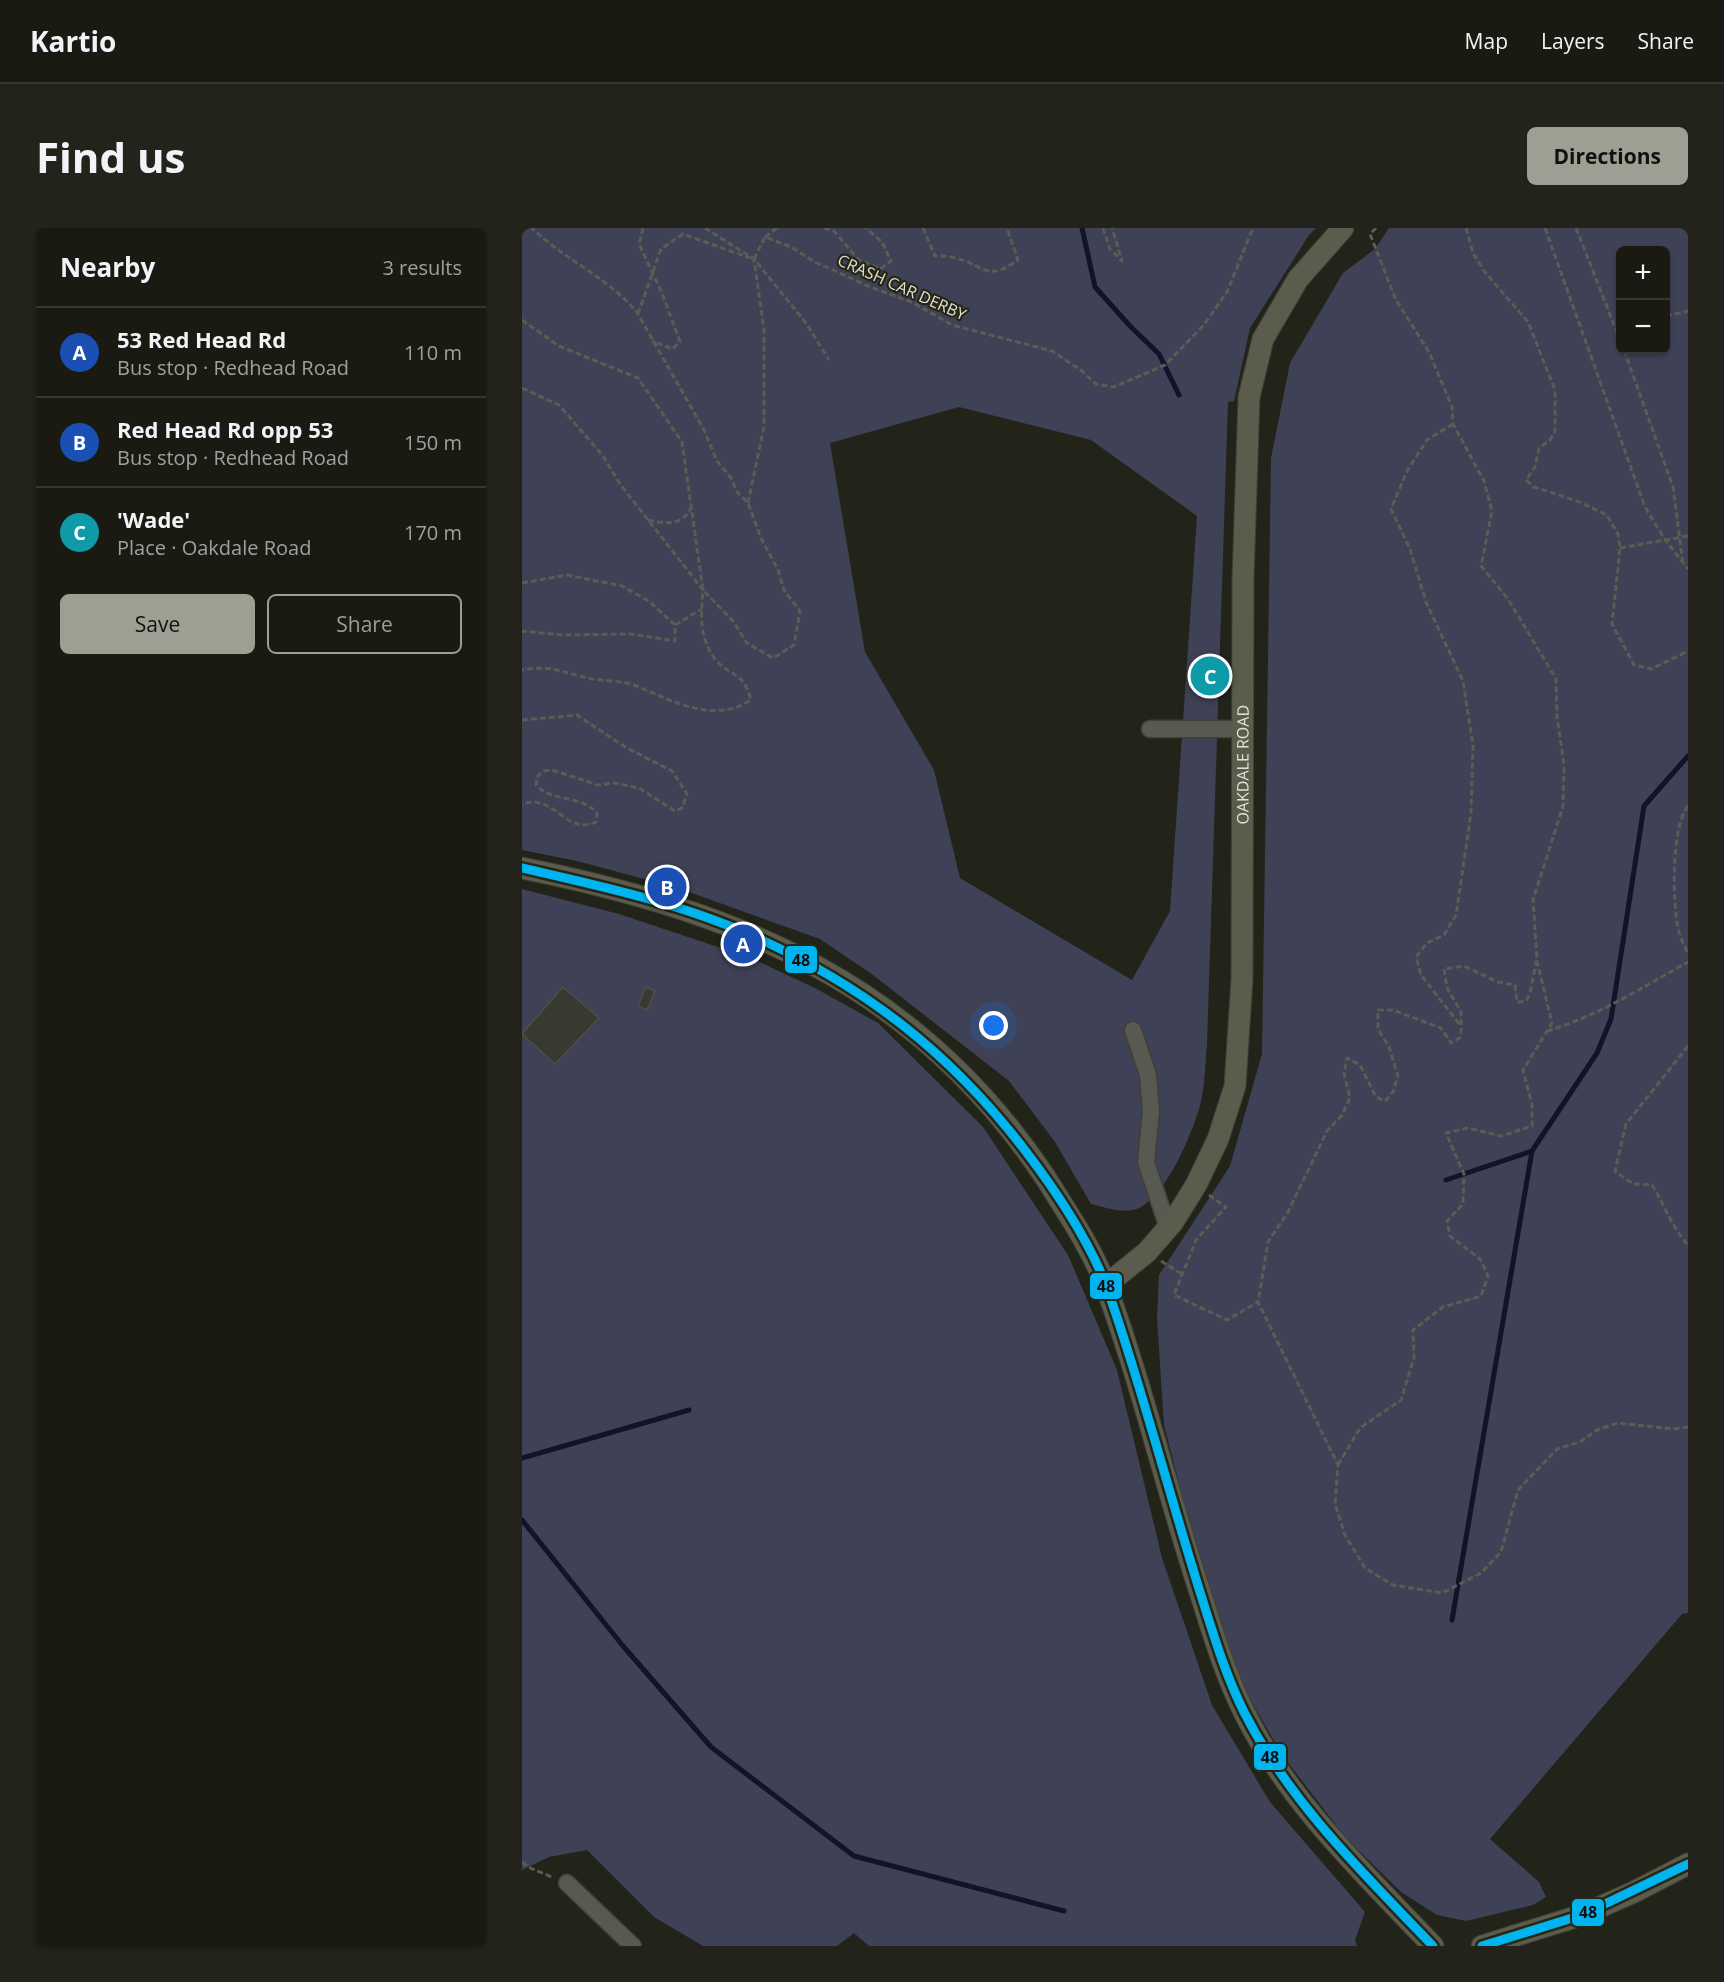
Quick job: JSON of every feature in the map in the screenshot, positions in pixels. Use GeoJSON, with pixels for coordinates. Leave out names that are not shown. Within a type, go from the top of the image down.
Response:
{"type":"FeatureCollection","features":[{"type":"Feature","properties":{"kind":"main road","name":"OAKDALE ROAD"},"geometry":{"type":"LineString","coordinates":[[1106,1285],[1147,1252],[1168,1228],[1196,1185],[1218,1139],[1235,1086],[1242,979],[1244,543],[1249,397],[1263,339],[1298,279],[1343,228]]}},
{"type":"Feature","properties":{"kind":"main road"},"geometry":{"type":"LineString","coordinates":[[522,868],[642,896],[697,913],[757,936],[813,963],[904,1023],[966,1078],[1021,1142],[1066,1210],[1106,1285],[1135,1375],[1174,1512],[1224,1665],[1245,1713],[1297,1799],[1433,1946]]}},
{"type":"Feature","properties":{"kind":"main road"},"geometry":{"type":"LineString","coordinates":[[1482,1946],[1582,1915],[1634,1892],[1688,1864]]}},
{"type":"Feature","properties":{"kind":"street"},"geometry":{"type":"LineString","coordinates":[[1150,729],[1243,729]]}},
{"type":"Feature","properties":{"kind":"street"},"geometry":{"type":"LineString","coordinates":[[1133,1030],[1149,1084],[1151,1111],[1146,1162],[1168,1228]]}},
{"type":"Feature","properties":{"kind":"street"},"geometry":{"type":"LineString","coordinates":[[567,1883],[633,1946]]}},
{"type":"Feature","properties":{"kind":"path"},"geometry":{"type":"LineString","coordinates":[[522,388],[560,405],[603,456],[620,484],[703,590],[733,621],[747,643],[773,658],[794,645],[800,612],[784,590],[778,570],[761,538],[748,503],[737,492],[731,478],[717,461],[704,430],[638,314],[626,299],[549,245],[532,228]]}},
{"type":"Feature","properties":{"kind":"path"},"geometry":{"type":"LineString","coordinates":[[643,228],[639,244],[680,342],[672,349],[651,340]]}},
{"type":"Feature","properties":{"kind":"path"},"geometry":{"type":"LineString","coordinates":[[705,228],[754,259],[807,322],[829,360]]}},
{"type":"Feature","properties":{"kind":"path"},"geometry":{"type":"LineString","coordinates":[[748,503],[764,427],[764,330],[754,259],[765,237],[777,228]]}},
{"type":"Feature","properties":{"kind":"path"},"geometry":{"type":"LineString","coordinates":[[824,228],[834,231],[858,259],[880,269],[891,261],[882,242],[866,228]]}},
{"type":"Feature","properties":{"kind":"path"},"geometry":{"type":"LineString","coordinates":[[923,228],[935,256],[957,258],[984,271],[1003,271],[1018,260],[1007,228]]}},
{"type":"Feature","properties":{"kind":"path"},"geometry":{"type":"LineString","coordinates":[[1104,228],[1110,249],[1122,261],[1112,228]]}},
{"type":"Feature","properties":{"kind":"path","name":"CRASH CAR DERBY"},"geometry":{"type":"LineString","coordinates":[[765,237],[791,247],[813,261],[870,287],[912,302],[952,325],[1052,351],[1082,371],[1096,384],[1114,387],[1165,365],[1203,326],[1227,292],[1253,228]]}},
{"type":"Feature","properties":{"kind":"path"},"geometry":{"type":"LineString","coordinates":[[1376,228],[1370,234],[1375,249],[1404,316],[1430,352],[1452,407],[1453,424],[1484,481],[1492,511],[1481,566],[1508,599],[1556,679],[1557,718],[1564,764],[1563,806],[1533,900],[1537,959],[1552,1023],[1523,1070],[1532,1106],[1532,1126],[1501,1136],[1468,1128],[1446,1132],[1464,1174],[1463,1204],[1447,1221],[1450,1236],[1480,1259],[1488,1276],[1481,1296],[1443,1307],[1413,1330],[1414,1358],[1401,1400],[1360,1428],[1338,1465],[1335,1504],[1345,1535],[1365,1568],[1393,1585],[1442,1593],[1481,1573],[1501,1552],[1518,1490],[1557,1449],[1581,1442],[1597,1430],[1618,1423],[1673,1429],[1688,1427]]}},
{"type":"Feature","properties":{"kind":"path"},"geometry":{"type":"LineString","coordinates":[[1466,228],[1473,253],[1484,271],[1528,322],[1555,390],[1557,421],[1555,430],[1550,440],[1539,448],[1535,467],[1526,480],[1534,487],[1577,501],[1607,515],[1618,534],[1620,548],[1612,624],[1625,653],[1634,664],[1651,669],[1686,651],[1688,653]]}},
{"type":"Feature","properties":{"kind":"path"},"geometry":{"type":"LineString","coordinates":[[1545,228],[1642,498],[1666,541],[1688,569]]}},
{"type":"Feature","properties":{"kind":"path"},"geometry":{"type":"LineString","coordinates":[[1576,228],[1616,328]]}},
{"type":"Feature","properties":{"kind":"path"},"geometry":{"type":"LineString","coordinates":[[638,314],[661,249],[683,234],[754,259]]}},
{"type":"Feature","properties":{"kind":"path"},"geometry":{"type":"LineString","coordinates":[[1670,315],[1688,310]]}},
{"type":"Feature","properties":{"kind":"path"},"geometry":{"type":"LineString","coordinates":[[522,320],[559,346],[638,378],[682,442],[703,590],[702,631],[716,660],[746,682],[751,700],[736,710],[696,709],[632,684],[591,678],[549,667],[522,670]]}},
{"type":"Feature","properties":{"kind":"path"},"geometry":{"type":"LineString","coordinates":[[1625,354],[1672,487],[1681,536],[1683,564]]}},
{"type":"Feature","properties":{"kind":"path"},"geometry":{"type":"LineString","coordinates":[[1453,424],[1428,440],[1407,471],[1391,509],[1410,549],[1426,602],[1463,681],[1473,746],[1471,813],[1456,915],[1444,935],[1427,943],[1416,957],[1420,975],[1461,1027]]}},
{"type":"Feature","properties":{"kind":"path"},"geometry":{"type":"LineString","coordinates":[[647,519],[664,524],[676,522],[687,515],[692,506]]}},
{"type":"Feature","properties":{"kind":"path"},"geometry":{"type":"LineString","coordinates":[[1620,548],[1688,536]]}},
{"type":"Feature","properties":{"kind":"path"},"geometry":{"type":"LineString","coordinates":[[522,583],[567,575],[622,586],[650,602],[675,625],[675,641],[632,634],[562,635],[522,631]]}},
{"type":"Feature","properties":{"kind":"path"},"geometry":{"type":"LineString","coordinates":[[675,625],[702,609]]}},
{"type":"Feature","properties":{"kind":"path"},"geometry":{"type":"LineString","coordinates":[[522,720],[577,715],[625,747],[672,771],[687,794],[682,808],[675,811],[639,788],[615,783],[598,785],[552,770],[543,771],[537,777],[536,785],[542,792],[589,804],[597,813],[596,822],[587,826],[577,826],[545,803],[534,800],[522,804]]}},
{"type":"Feature","properties":{"kind":"path"},"geometry":{"type":"LineString","coordinates":[[1688,806],[1678,834],[1675,884],[1679,932],[1688,954]]}},
{"type":"Feature","properties":{"kind":"path"},"geometry":{"type":"LineString","coordinates":[[1338,1465],[1258,1302],[1268,1242],[1288,1212],[1327,1131],[1342,1114],[1350,1098],[1344,1074],[1347,1058],[1360,1065],[1376,1097],[1385,1101],[1393,1092],[1398,1076],[1389,1047],[1378,1029],[1378,1010],[1393,1010],[1441,1028],[1451,1043],[1461,1037],[1461,1012],[1448,988],[1444,969],[1464,966],[1498,982],[1515,985],[1516,1002],[1526,1001],[1530,993],[1537,959]]}},
{"type":"Feature","properties":{"kind":"path"},"geometry":{"type":"LineString","coordinates":[[1547,1031],[1579,1021],[1607,1008],[1688,962]]}},
{"type":"Feature","properties":{"kind":"path"},"geometry":{"type":"LineString","coordinates":[[1688,1046],[1626,1124],[1616,1171],[1633,1184],[1652,1185],[1668,1210],[1679,1236],[1688,1245]]}},
{"type":"Feature","properties":{"kind":"path"},"geometry":{"type":"LineString","coordinates":[[1226,1207],[1196,1240],[1174,1295],[1227,1320],[1258,1302]]}},
{"type":"Feature","properties":{"kind":"path"},"geometry":{"type":"LineString","coordinates":[[1147,1252],[1182,1275]]}},
{"type":"Feature","properties":{"kind":"path"},"geometry":{"type":"LineString","coordinates":[[522,1862],[528,1867],[567,1883]]}},
{"type":"Feature","properties":{"kind":"shaded area"},"geometry":{"type":"Polygon","coordinates":[[[522,228],[1316,228],[1309,235],[1250,328],[1234,401],[1228,402],[1205,1077],[1199,1109],[1184,1149],[1169,1177],[1151,1199],[1141,1207],[1116,1210],[1091,1204],[1055,1142],[1009,1081],[873,975],[820,939],[678,888],[577,861],[522,850],[522,228]],[[959,407],[830,443],[865,652],[934,770],[960,878],[1132,980],[1170,911],[1197,516],[1091,440],[959,407]]]}},
{"type":"Feature","properties":{"kind":"shaded area"},"geometry":{"type":"Polygon","coordinates":[[[1389,228],[1688,228],[1688,1613],[1682,1614],[1490,1839],[1539,1882],[1546,1897],[1533,1905],[1466,1921],[1437,1915],[1401,1892],[1345,1837],[1283,1756],[1230,1665],[1191,1530],[1164,1425],[1157,1319],[1159,1275],[1230,1166],[1262,1054],[1271,458],[1290,363],[1343,273],[1375,249],[1389,228]]]}},
{"type":"Feature","properties":{"kind":"shaded area"},"geometry":{"type":"Polygon","coordinates":[[[522,889],[619,914],[751,958],[815,988],[878,1023],[983,1127],[1068,1255],[1117,1370],[1162,1558],[1212,1705],[1270,1802],[1365,1912],[1355,1940],[1357,1946],[869,1946],[854,1933],[837,1946],[703,1946],[654,1917],[587,1850],[549,1857],[522,1870],[522,889]]]}},
{"type":"Feature","properties":{"kind":"building"},"geometry":{"type":"Polygon","coordinates":[[[563,987],[599,1018],[555,1064],[522,1034],[563,987]]]}},
{"type":"Feature","properties":{"kind":"building"},"geometry":{"type":"Polygon","coordinates":[[[646,987],[655,991],[647,1010],[638,1006],[646,987]]]}},
{"type":"Feature","properties":{"kind":"waterway"},"geometry":{"type":"LineString","coordinates":[[1082,228],[1095,287],[1159,354],[1179,395]]}},
{"type":"Feature","properties":{"kind":"waterway"},"geometry":{"type":"LineString","coordinates":[[1452,1620],[1532,1151],[1597,1053],[1611,1019],[1644,806],[1688,756]]}},
{"type":"Feature","properties":{"kind":"waterway"},"geometry":{"type":"LineString","coordinates":[[1446,1180],[1532,1151]]}},
{"type":"Feature","properties":{"kind":"waterway"},"geometry":{"type":"LineString","coordinates":[[522,1458],[689,1410]]}},
{"type":"Feature","properties":{"kind":"waterway"},"geometry":{"type":"LineString","coordinates":[[522,1520],[623,1646],[711,1747],[854,1856],[1064,1911]]}},
{"type":"Feature","properties":{"kind":"transit line","name":"48"},"geometry":{"type":"LineString","coordinates":[[522,868],[639,896],[697,914],[753,936],[794,956],[870,1001],[904,1026],[968,1084],[998,1117],[1058,1197],[1078,1228],[1102,1275],[1131,1361],[1215,1638],[1244,1712],[1262,1745],[1306,1807],[1355,1864],[1433,1946]]}},
{"type":"Feature","properties":{"kind":"transit line","name":"48"},"geometry":{"type":"LineString","coordinates":[[1482,1946],[1582,1915],[1688,1864]]}},
{"type":"Feature","properties":{"kind":"place","name":"'Wade'"},"geometry":{"type":"Point","coordinates":[1210,676]}},
{"type":"Feature","properties":{"kind":"place","name":"Red Head Rd opp 53"},"geometry":{"type":"Point","coordinates":[667,887]}},
{"type":"Feature","properties":{"kind":"place","name":"53 Red Head Rd"},"geometry":{"type":"Point","coordinates":[743,944]}}]}
